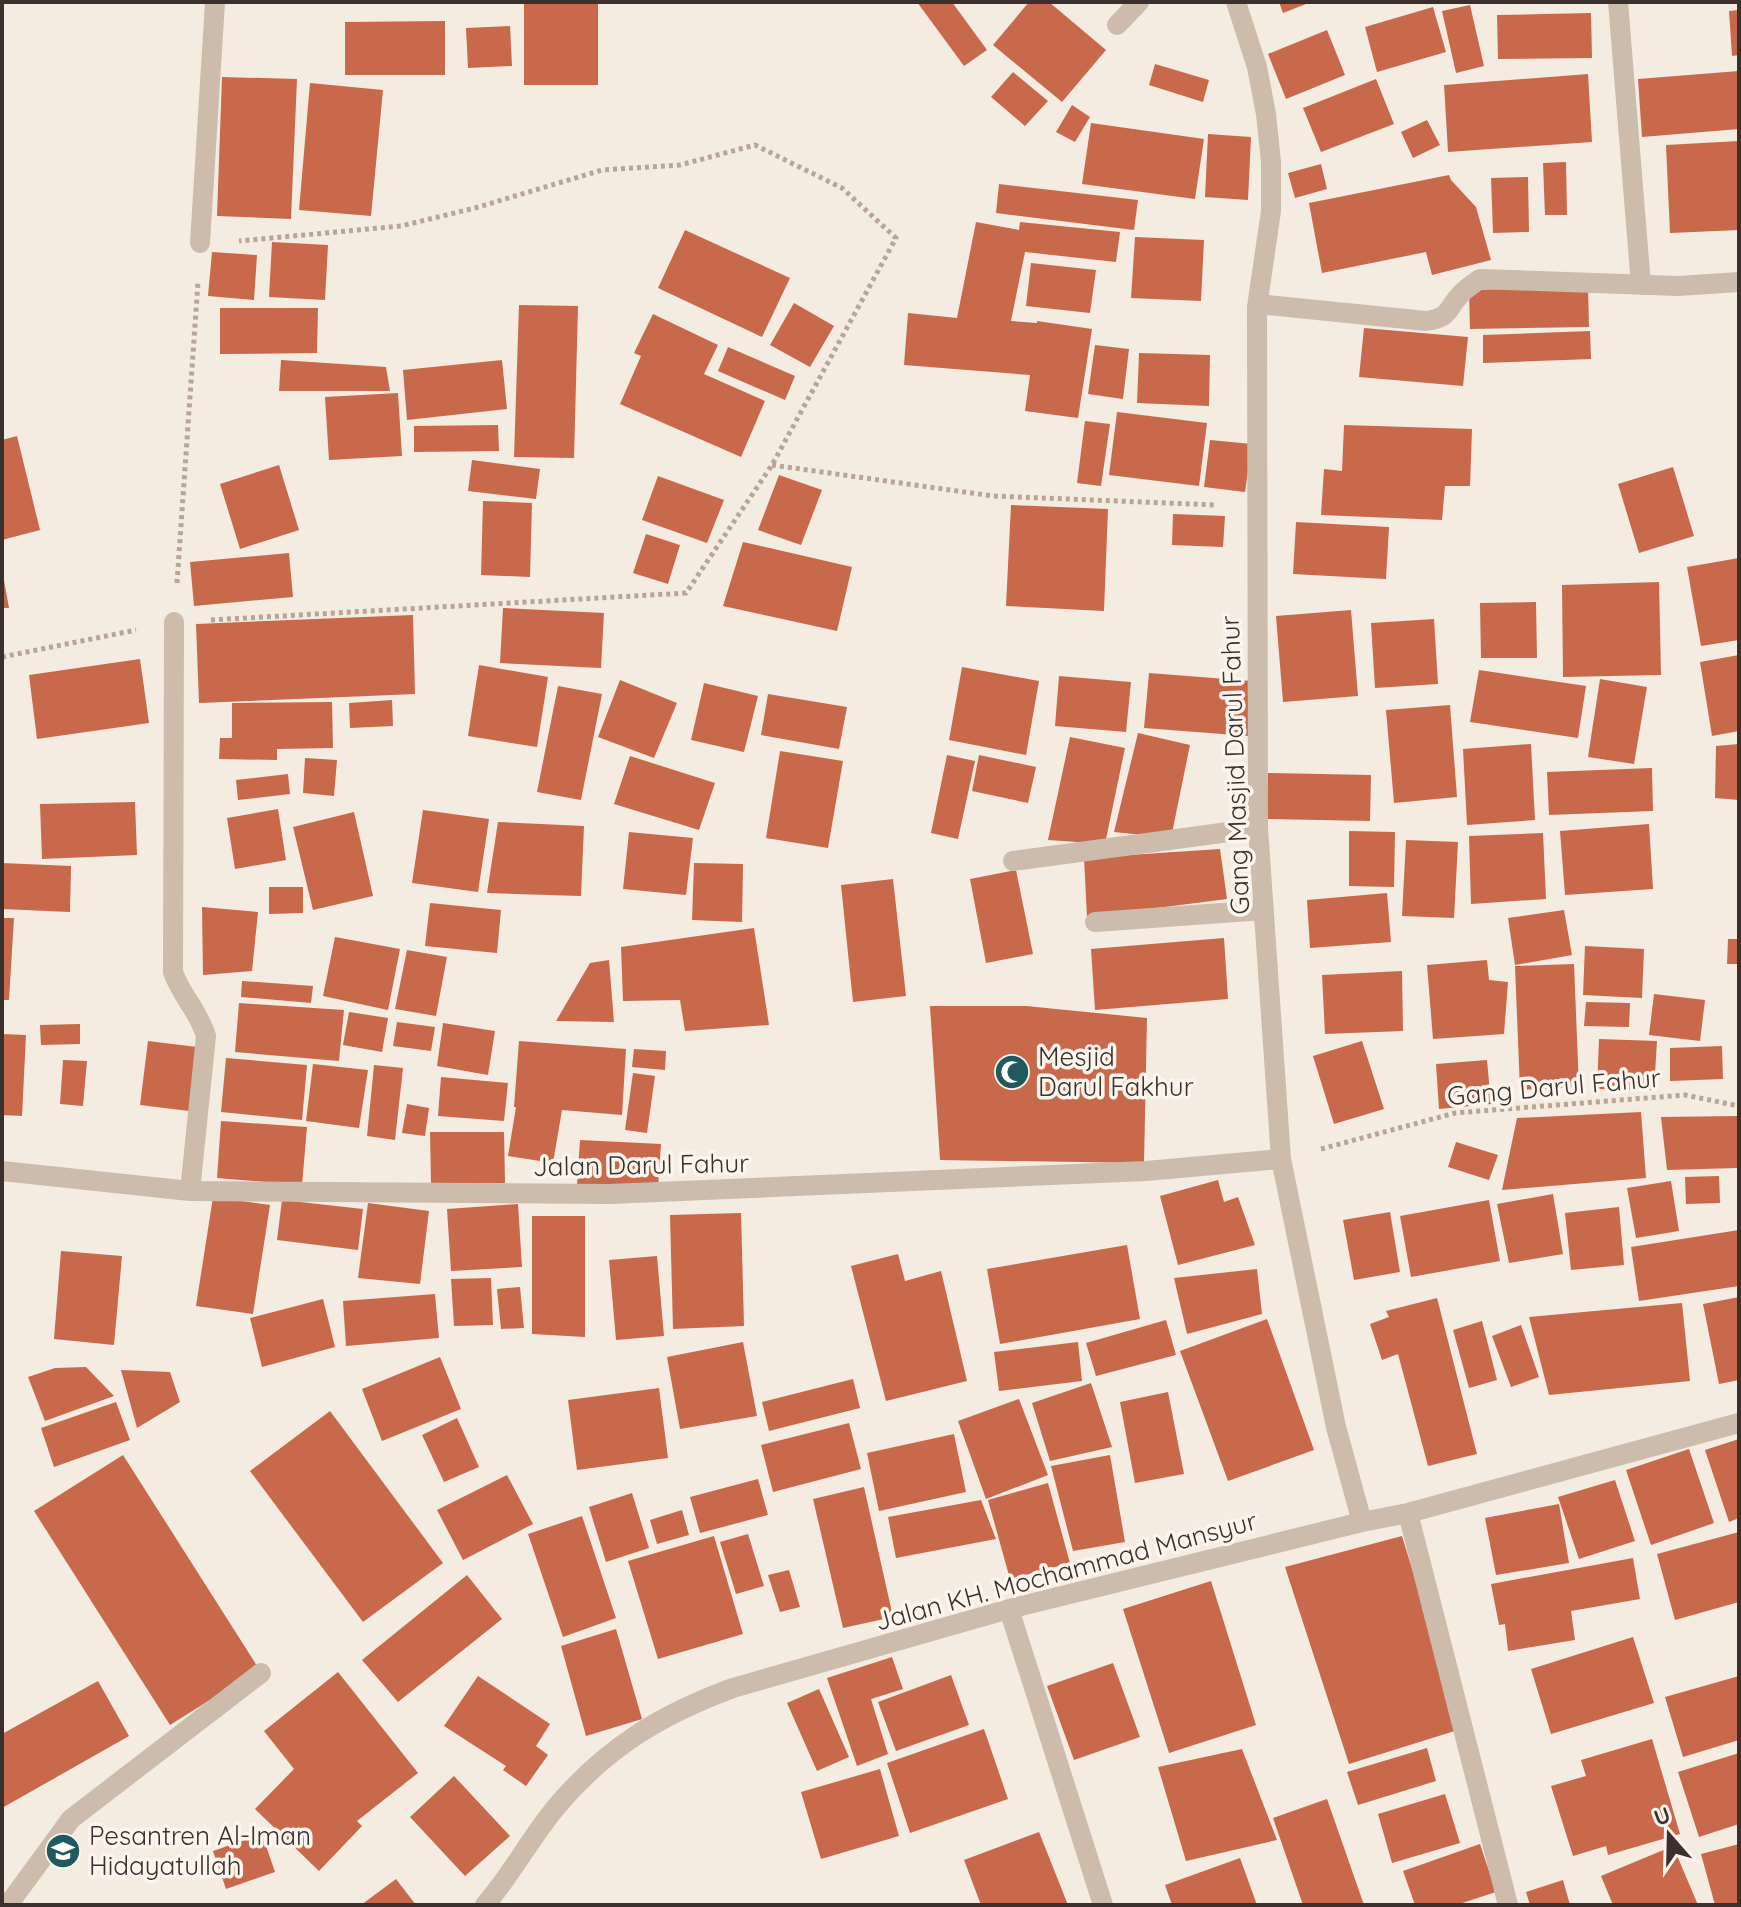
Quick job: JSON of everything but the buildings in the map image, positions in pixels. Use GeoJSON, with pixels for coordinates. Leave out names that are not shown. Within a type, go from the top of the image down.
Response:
{"type":"FeatureCollection","features":[{"type":"Feature","properties":{"kind":"street"},"geometry":{"type":"LineString","coordinates":[[200,243],[215,2]]}},
{"type":"Feature","properties":{"kind":"street"},"geometry":{"type":"LineString","coordinates":[[1117,25],[1139,2]]}},
{"type":"Feature","properties":{"kind":"street","name":"Gang Masjid Darul Fahur"},"geometry":{"type":"LineString","coordinates":[[1236,2],[1257,67],[1271,162],[1271,211],[1258,304],[1255,506],[1258,828],[1281,1159],[1336,1427],[1362,1522]]}},
{"type":"Feature","properties":{"kind":"street"},"geometry":{"type":"LineString","coordinates":[[1618,2],[1641,285]]}},
{"type":"Feature","properties":{"kind":"street"},"geometry":{"type":"LineString","coordinates":[[1258,304],[1426,321],[1441,318],[1450,312],[1459,296],[1480,279],[1678,286],[1739,282]]}},
{"type":"Feature","properties":{"kind":"street"},"geometry":{"type":"LineString","coordinates":[[174,622],[173,972],[180,992],[201,1019],[206,1036],[190,1191]]}},
{"type":"Feature","properties":{"kind":"street"},"geometry":{"type":"LineString","coordinates":[[1013,861],[1258,828]]}},
{"type":"Feature","properties":{"kind":"street"},"geometry":{"type":"LineString","coordinates":[[1095,922],[1264,910]]}},
{"type":"Feature","properties":{"kind":"street","name":"Jalan Darul Fahur"},"geometry":{"type":"LineString","coordinates":[[2,1171],[190,1191],[610,1194],[1146,1171],[1281,1159]]}},
{"type":"Feature","properties":{"kind":"street","name":"Jalan KH. Mochammad Mansyur"},"geometry":{"type":"LineString","coordinates":[[485,1905],[555,1808],[584,1776],[654,1722],[693,1703],[733,1688],[1009,1609],[1408,1513],[1739,1423]]}},
{"type":"Feature","properties":{"kind":"street"},"geometry":{"type":"LineString","coordinates":[[1408,1513],[1508,1905]]}},
{"type":"Feature","properties":{"kind":"street"},"geometry":{"type":"LineString","coordinates":[[1009,1609],[1103,1905]]}},
{"type":"Feature","properties":{"kind":"street"},"geometry":{"type":"LineString","coordinates":[[8,1905],[71,1819],[261,1673]]}},
{"type":"Feature","properties":{"kind":"path"},"geometry":{"type":"LineString","coordinates":[[2,657],[174,622],[686,593],[772,465],[896,238],[842,188],[755,145],[680,165],[602,170],[475,208],[401,226],[200,243],[174,622]]}},
{"type":"Feature","properties":{"kind":"path"},"geometry":{"type":"LineString","coordinates":[[772,465],[993,496],[1255,506]]}},
{"type":"Feature","properties":{"kind":"path","name":"Gang Darul Fahur"},"geometry":{"type":"LineString","coordinates":[[1281,1159],[1455,1113],[1685,1095],[1739,1106]]}},
{"type":"Feature","properties":{"kind":"place","name":"Mesjid Darul Fakhur"},"geometry":{"type":"Point","coordinates":[1012,1072]}},
{"type":"Feature","properties":{"kind":"place","name":"Pesantren Al-Iman Hidayatullah"},"geometry":{"type":"Point","coordinates":[63,1851]}}]}
